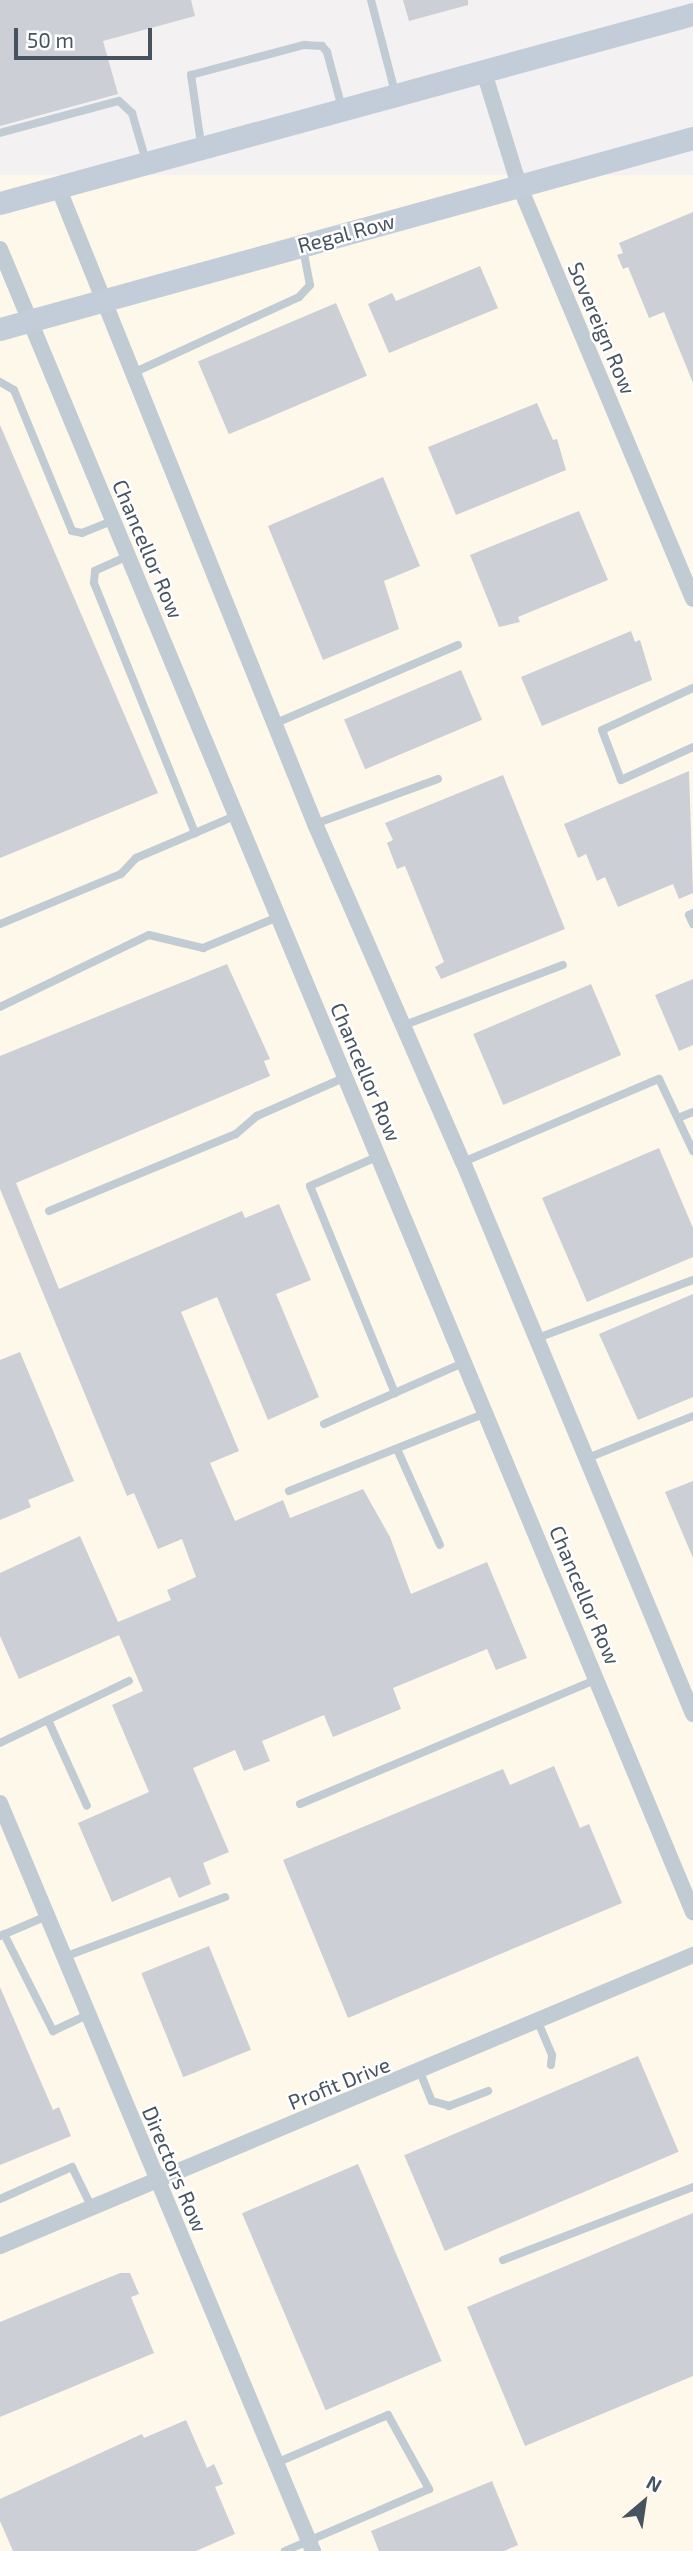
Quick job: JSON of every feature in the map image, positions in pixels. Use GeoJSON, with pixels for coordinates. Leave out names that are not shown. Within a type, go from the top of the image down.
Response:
{"type":"FeatureCollection","features":[{"type":"Feature","properties":{"kind":"main road"},"geometry":{"type":"LineString","coordinates":[[0,203],[690,9]]}},
{"type":"Feature","properties":{"kind":"main road","name":"Regal Row"},"geometry":{"type":"LineString","coordinates":[[0,329],[693,138]]}},
{"type":"Feature","properties":{"kind":"street","name":"Sovereign Row"},"geometry":{"type":"LineString","coordinates":[[483,69],[519,186],[693,600]]}},
{"type":"Feature","properties":{"kind":"street"},"geometry":{"type":"LineString","coordinates":[[58,187],[130,374],[276,723],[315,824],[463,1162],[534,1339],[693,1714]]}},
{"type":"Feature","properties":{"kind":"street","name":"Chancellor Row"},"geometry":{"type":"LineString","coordinates":[[0,249],[693,1912]]}},
{"type":"Feature","properties":{"kind":"street","name":"Directors Row"},"geometry":{"type":"LineString","coordinates":[[0,1803],[311,2546]]}},
{"type":"Feature","properties":{"kind":"street","name":"Profit Drive"},"geometry":{"type":"LineString","coordinates":[[0,2246],[420,2072],[693,1955]]}},
{"type":"Feature","properties":{"kind":"lane"},"geometry":{"type":"LineString","coordinates":[[371,0],[395,94]]}},
{"type":"Feature","properties":{"kind":"lane"},"geometry":{"type":"LineString","coordinates":[[202,147],[191,75],[315,44],[327,52],[342,108]]}},
{"type":"Feature","properties":{"kind":"lane"},"geometry":{"type":"LineString","coordinates":[[0,133],[111,101],[128,104],[146,163]]}},
{"type":"Feature","properties":{"kind":"lane"},"geometry":{"type":"LineString","coordinates":[[130,374],[299,297],[310,285],[302,245]]}},
{"type":"Feature","properties":{"kind":"lane"},"geometry":{"type":"LineString","coordinates":[[0,383],[14,390],[72,531],[82,533],[114,520]]}},
{"type":"Feature","properties":{"kind":"lane"},"geometry":{"type":"LineString","coordinates":[[128,556],[95,571],[94,583],[195,833]]}},
{"type":"Feature","properties":{"kind":"lane"},"geometry":{"type":"LineString","coordinates":[[276,723],[458,645]]}},
{"type":"Feature","properties":{"kind":"lane"},"geometry":{"type":"LineString","coordinates":[[693,688],[602,730],[621,780],[693,747]]}},
{"type":"Feature","properties":{"kind":"lane"},"geometry":{"type":"LineString","coordinates":[[315,824],[439,779]]}},
{"type":"Feature","properties":{"kind":"lane"},"geometry":{"type":"LineString","coordinates":[[0,924],[121,874],[136,858],[237,814]]}},
{"type":"Feature","properties":{"kind":"lane"},"geometry":{"type":"LineString","coordinates":[[693,912],[689,915],[693,924]]}},
{"type":"Feature","properties":{"kind":"lane"},"geometry":{"type":"LineString","coordinates":[[0,1007],[149,935],[203,948],[278,917]]}},
{"type":"Feature","properties":{"kind":"lane"},"geometry":{"type":"LineString","coordinates":[[402,1026],[563,965]]}},
{"type":"Feature","properties":{"kind":"lane"},"geometry":{"type":"LineString","coordinates":[[49,1211],[236,1134],[257,1116],[346,1077]]}},
{"type":"Feature","properties":{"kind":"lane"},"geometry":{"type":"LineString","coordinates":[[463,1162],[659,1079],[693,1152]]}},
{"type":"Feature","properties":{"kind":"lane"},"geometry":{"type":"LineString","coordinates":[[678,1118],[693,1112]]}},
{"type":"Feature","properties":{"kind":"lane"},"geometry":{"type":"LineString","coordinates":[[379,1156],[310,1186],[395,1393]]}},
{"type":"Feature","properties":{"kind":"lane"},"geometry":{"type":"LineString","coordinates":[[534,1339],[693,1280]]}},
{"type":"Feature","properties":{"kind":"lane"},"geometry":{"type":"LineString","coordinates":[[324,1424],[464,1362]]}},
{"type":"Feature","properties":{"kind":"lane"},"geometry":{"type":"LineString","coordinates":[[289,1491],[486,1413]]}},
{"type":"Feature","properties":{"kind":"lane"},"geometry":{"type":"LineString","coordinates":[[585,1459],[693,1416]]}},
{"type":"Feature","properties":{"kind":"lane"},"geometry":{"type":"LineString","coordinates":[[397,1449],[440,1545]]}},
{"type":"Feature","properties":{"kind":"lane"},"geometry":{"type":"LineString","coordinates":[[300,1804],[598,1679]]}},
{"type":"Feature","properties":{"kind":"lane"},"geometry":{"type":"LineString","coordinates":[[0,1743],[129,1681]]}},
{"type":"Feature","properties":{"kind":"lane"},"geometry":{"type":"LineString","coordinates":[[48,1720],[87,1806]]}},
{"type":"Feature","properties":{"kind":"lane"},"geometry":{"type":"LineString","coordinates":[[64,1957],[225,1897]]}},
{"type":"Feature","properties":{"kind":"lane"},"geometry":{"type":"LineString","coordinates":[[47,1916],[2,1935],[53,2031],[88,2015]]}},
{"type":"Feature","properties":{"kind":"lane"},"geometry":{"type":"LineString","coordinates":[[538,2022],[552,2055],[551,2065]]}},
{"type":"Feature","properties":{"kind":"lane"},"geometry":{"type":"LineString","coordinates":[[420,2072],[432,2101],[449,2106],[488,2091]]}},
{"type":"Feature","properties":{"kind":"lane"},"geometry":{"type":"LineString","coordinates":[[0,2199],[72,2167],[92,2207]]}},
{"type":"Feature","properties":{"kind":"lane"},"geometry":{"type":"LineString","coordinates":[[503,2260],[693,2187]]}},
{"type":"Feature","properties":{"kind":"lane"},"geometry":{"type":"LineString","coordinates":[[276,2463],[388,2415],[429,2489],[311,2546],[285,2551]]}},
{"type":"Feature","properties":{"kind":"shaded area"},"geometry":{"type":"Polygon","coordinates":[[[0,175],[693,175],[693,2551],[0,2551],[0,175]]]}},
{"type":"Feature","properties":{"kind":"building"},"geometry":{"type":"Polygon","coordinates":[[[0,0],[191,0],[195,16],[103,41],[118,94],[0,126],[0,0]]]}},
{"type":"Feature","properties":{"kind":"building"},"geometry":{"type":"Polygon","coordinates":[[[403,0],[468,0],[468,5],[409,21],[403,0]]]}},
{"type":"Feature","properties":{"kind":"building"},"geometry":{"type":"Polygon","coordinates":[[[693,212],[693,383],[664,312],[649,318],[628,267],[623,269],[617,255],[623,253],[619,243],[693,212]]]}},
{"type":"Feature","properties":{"kind":"building"},"geometry":{"type":"Polygon","coordinates":[[[480,266],[498,308],[389,353],[368,304],[392,293],[396,301],[480,266]]]}},
{"type":"Feature","properties":{"kind":"building"},"geometry":{"type":"Polygon","coordinates":[[[336,303],[367,376],[229,434],[198,362],[336,303]]]}},
{"type":"Feature","properties":{"kind":"building"},"geometry":{"type":"Polygon","coordinates":[[[537,403],[553,440],[557,439],[566,470],[456,515],[428,447],[537,403]]]}},
{"type":"Feature","properties":{"kind":"building"},"geometry":{"type":"Polygon","coordinates":[[[0,425],[158,793],[0,858],[0,425]]]}},
{"type":"Feature","properties":{"kind":"building"},"geometry":{"type":"Polygon","coordinates":[[[383,477],[420,566],[384,581],[399,629],[323,660],[268,526],[383,477]]]}},
{"type":"Feature","properties":{"kind":"building"},"geometry":{"type":"Polygon","coordinates":[[[579,511],[608,580],[518,617],[520,622],[499,627],[470,555],[579,511]]]}},
{"type":"Feature","properties":{"kind":"building"},"geometry":{"type":"Polygon","coordinates":[[[631,631],[635,642],[640,640],[652,680],[542,726],[521,677],[631,631]]]}},
{"type":"Feature","properties":{"kind":"building"},"geometry":{"type":"Polygon","coordinates":[[[461,670],[482,720],[365,769],[344,720],[461,670]]]}},
{"type":"Feature","properties":{"kind":"building"},"geometry":{"type":"Polygon","coordinates":[[[689,771],[693,893],[679,899],[673,884],[618,907],[605,877],[597,881],[586,854],[578,858],[564,824],[689,771]]]}},
{"type":"Feature","properties":{"kind":"building"},"geometry":{"type":"Polygon","coordinates":[[[503,775],[565,929],[441,979],[435,967],[444,962],[405,866],[397,869],[387,843],[393,840],[385,823],[503,775]]]}},
{"type":"Feature","properties":{"kind":"building"},"geometry":{"type":"Polygon","coordinates":[[[227,964],[270,1059],[264,1061],[270,1076],[16,1183],[59,1289],[242,1211],[245,1218],[279,1204],[311,1280],[276,1294],[319,1397],[268,1420],[217,1297],[181,1312],[239,1451],[210,1463],[235,1521],[283,1500],[290,1518],[363,1489],[390,1537],[411,1594],[487,1562],[527,1658],[496,1670],[487,1649],[393,1688],[401,1709],[333,1737],[324,1715],[262,1741],[270,1761],[244,1771],[235,1750],[193,1768],[229,1852],[203,1863],[211,1884],[179,1898],[170,1877],[112,1902],[78,1823],[149,1792],[112,1705],[143,1691],[119,1635],[19,1679],[0,1636],[0,1573],[80,1536],[118,1622],[171,1600],[167,1590],[196,1577],[182,1539],[158,1549],[134,1493],[127,1496],[0,1189],[0,1056],[227,964]]]}},
{"type":"Feature","properties":{"kind":"building"},"geometry":{"type":"Polygon","coordinates":[[[693,979],[693,1045],[679,1051],[655,995],[693,979]]]}},
{"type":"Feature","properties":{"kind":"building"},"geometry":{"type":"Polygon","coordinates":[[[591,984],[621,1055],[503,1105],[473,1034],[591,984]]]}},
{"type":"Feature","properties":{"kind":"building"},"geometry":{"type":"Polygon","coordinates":[[[659,1148],[693,1228],[693,1257],[587,1302],[542,1198],[659,1148]]]}},
{"type":"Feature","properties":{"kind":"building"},"geometry":{"type":"Polygon","coordinates":[[[693,1294],[693,1397],[638,1420],[599,1334],[693,1294]]]}},
{"type":"Feature","properties":{"kind":"building"},"geometry":{"type":"Polygon","coordinates":[[[20,1352],[74,1481],[28,1500],[31,1507],[0,1520],[0,1360],[20,1352]]]}},
{"type":"Feature","properties":{"kind":"building"},"geometry":{"type":"Polygon","coordinates":[[[693,1481],[693,1558],[665,1492],[693,1481]]]}},
{"type":"Feature","properties":{"kind":"building"},"geometry":{"type":"Polygon","coordinates":[[[554,1766],[580,1828],[589,1824],[622,1903],[348,2018],[283,1860],[503,1769],[510,1785],[554,1766]]]}},
{"type":"Feature","properties":{"kind":"building"},"geometry":{"type":"Polygon","coordinates":[[[209,1946],[251,2050],[183,2077],[141,1973],[209,1946]]]}},
{"type":"Feature","properties":{"kind":"building"},"geometry":{"type":"Polygon","coordinates":[[[0,1987],[53,2110],[59,2107],[71,2136],[0,2165],[0,1987]]]}},
{"type":"Feature","properties":{"kind":"building"},"geometry":{"type":"Polygon","coordinates":[[[638,2056],[679,2152],[445,2251],[404,2155],[638,2056]]]}},
{"type":"Feature","properties":{"kind":"building"},"geometry":{"type":"Polygon","coordinates":[[[358,2164],[442,2361],[326,2410],[242,2213],[358,2164]]]}},
{"type":"Feature","properties":{"kind":"building"},"geometry":{"type":"Polygon","coordinates":[[[693,2213],[693,2376],[525,2446],[467,2307],[693,2213]]]}},
{"type":"Feature","properties":{"kind":"building"},"geometry":{"type":"Polygon","coordinates":[[[120,2273],[130,2273],[139,2294],[131,2297],[154,2353],[0,2417],[0,2322],[120,2273]]]}},
{"type":"Feature","properties":{"kind":"building"},"geometry":{"type":"Polygon","coordinates":[[[186,2420],[207,2468],[214,2464],[223,2484],[215,2487],[235,2534],[196,2551],[13,2551],[0,2521],[0,2499],[142,2434],[144,2438],[186,2420]]]}},
{"type":"Feature","properties":{"kind":"building"},"geometry":{"type":"Polygon","coordinates":[[[492,2481],[518,2545],[504,2551],[379,2551],[371,2531],[492,2481]]]}}]}
